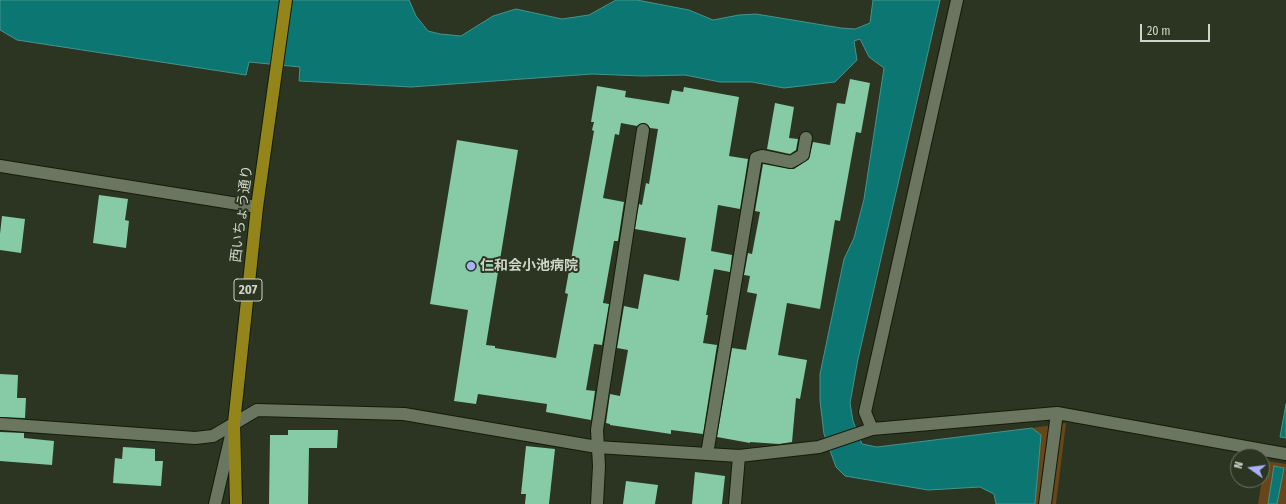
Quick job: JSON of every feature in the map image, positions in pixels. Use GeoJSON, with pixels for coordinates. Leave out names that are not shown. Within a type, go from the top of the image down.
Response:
{"type":"FeatureCollection","features":[{"type":"Feature","properties":{"kind":"highway","name":"西いちょう通り"},"geometry":{"type":"LineString","coordinates":[[236,504],[234,423],[257,207],[286,0]]}},
{"type":"Feature","properties":{"kind":"street"},"geometry":{"type":"LineString","coordinates":[[872,429],[864,412],[957,0]]}},
{"type":"Feature","properties":{"kind":"street"},"geometry":{"type":"LineString","coordinates":[[596,504],[599,466],[597,430],[643,130]]}},
{"type":"Feature","properties":{"kind":"street"},"geometry":{"type":"LineString","coordinates":[[707,454],[756,158],[762,156],[791,162],[803,154],[806,138]]}},
{"type":"Feature","properties":{"kind":"street"},"geometry":{"type":"LineString","coordinates":[[0,166],[257,207]]}},
{"type":"Feature","properties":{"kind":"street"},"geometry":{"type":"LineString","coordinates":[[0,424],[195,438],[213,436],[257,410],[404,414],[597,447],[739,456],[820,447],[872,429],[1056,413],[1286,454]]}},
{"type":"Feature","properties":{"kind":"street"},"geometry":{"type":"LineString","coordinates":[[1045,504],[1056,413]]}},
{"type":"Feature","properties":{"kind":"street"},"geometry":{"type":"LineString","coordinates":[[215,504],[234,423]]}},
{"type":"Feature","properties":{"kind":"street"},"geometry":{"type":"LineString","coordinates":[[735,504],[739,456]]}},
{"type":"Feature","properties":{"kind":"shaded area"},"geometry":{"type":"Polygon","coordinates":[[[1066,423],[1056,504],[1035,504],[1041,435],[1032,428],[1066,423]]]}},
{"type":"Feature","properties":{"kind":"shaded area"},"geometry":{"type":"Polygon","coordinates":[[[1270,462],[1286,464],[1286,504],[1277,504],[1283,468],[1275,466],[1268,504],[1258,504],[1261,488],[1270,488],[1270,462]]]}},
{"type":"Feature","properties":{"kind":"water"},"geometry":{"type":"Polygon","coordinates":[[[0,0],[409,0],[416,16],[428,31],[461,36],[493,16],[516,9],[562,19],[589,15],[616,0],[637,0],[689,10],[713,20],[739,15],[756,14],[855,29],[870,23],[873,0],[940,0],[858,359],[850,403],[853,421],[862,444],[877,447],[1032,428],[1041,435],[1035,504],[996,504],[994,494],[980,487],[928,490],[845,476],[836,467],[824,434],[820,401],[820,374],[844,259],[854,238],[864,199],[884,68],[869,57],[860,39],[854,41],[857,60],[835,82],[784,88],[752,82],[720,82],[685,75],[642,76],[592,74],[411,87],[299,81],[300,67],[249,62],[246,75],[17,40],[0,30],[0,0]]]}},
{"type":"Feature","properties":{"kind":"water"},"geometry":{"type":"Polygon","coordinates":[[[1286,404],[1286,438],[1280,437],[1286,404]]]}},
{"type":"Feature","properties":{"kind":"water"},"geometry":{"type":"Polygon","coordinates":[[[1274,466],[1284,468],[1277,504],[1268,504],[1274,466]]]}},
{"type":"Feature","properties":{"kind":"building"},"geometry":{"type":"Polygon","coordinates":[[[850,79],[870,83],[861,133],[856,132],[840,221],[835,220],[820,309],[787,303],[778,355],[807,360],[800,399],[796,398],[792,442],[779,444],[750,443],[717,437],[732,348],[746,350],[757,294],[747,292],[750,276],[744,275],[748,253],[752,254],[760,212],[755,211],[763,164],[794,169],[809,159],[813,142],[830,145],[837,103],[845,104],[850,79]]]}},
{"type":"Feature","properties":{"kind":"building"},"geometry":{"type":"Polygon","coordinates":[[[597,86],[626,91],[625,97],[669,104],[672,90],[683,92],[684,87],[739,97],[729,156],[748,159],[740,209],[718,205],[711,251],[732,255],[730,272],[714,269],[706,315],[708,315],[703,343],[717,345],[703,434],[671,430],[671,434],[610,425],[606,423],[610,394],[620,396],[628,350],[617,348],[624,306],[638,309],[644,274],[679,281],[686,238],[635,229],[639,204],[642,205],[646,183],[649,184],[658,129],[650,128],[644,123],[637,126],[621,123],[619,135],[615,134],[603,198],[624,202],[618,241],[614,241],[603,303],[609,304],[602,345],[594,344],[586,390],[595,391],[591,420],[546,412],[547,404],[478,394],[476,404],[454,401],[468,310],[430,304],[457,140],[518,150],[486,345],[495,346],[495,348],[556,358],[568,294],[565,293],[594,131],[592,130],[594,122],[591,122],[597,86]]]}},
{"type":"Feature","properties":{"kind":"building"},"geometry":{"type":"Polygon","coordinates":[[[775,103],[794,107],[789,138],[798,139],[796,150],[790,154],[767,149],[775,103]]]}},
{"type":"Feature","properties":{"kind":"building"},"geometry":{"type":"Polygon","coordinates":[[[99,195],[128,199],[125,220],[129,221],[126,248],[93,243],[99,195]]]}},
{"type":"Feature","properties":{"kind":"building"},"geometry":{"type":"Polygon","coordinates":[[[2,216],[25,219],[21,253],[0,250],[2,216]]]}},
{"type":"Feature","properties":{"kind":"building"},"geometry":{"type":"Polygon","coordinates":[[[0,374],[18,375],[17,398],[26,398],[25,418],[0,417],[0,374]]]}},
{"type":"Feature","properties":{"kind":"building"},"geometry":{"type":"Polygon","coordinates":[[[288,430],[338,430],[337,448],[309,448],[308,504],[269,504],[270,435],[288,435],[288,430]]]}},
{"type":"Feature","properties":{"kind":"building"},"geometry":{"type":"Polygon","coordinates":[[[0,432],[24,433],[24,438],[54,441],[52,465],[0,461],[0,432]]]}},
{"type":"Feature","properties":{"kind":"building"},"geometry":{"type":"Polygon","coordinates":[[[526,446],[555,449],[549,504],[525,504],[526,494],[521,494],[526,446]]]}},
{"type":"Feature","properties":{"kind":"building"},"geometry":{"type":"Polygon","coordinates":[[[123,447],[155,449],[155,461],[163,461],[161,486],[113,483],[115,458],[122,459],[123,447]]]}},
{"type":"Feature","properties":{"kind":"building"},"geometry":{"type":"Polygon","coordinates":[[[695,472],[725,476],[722,504],[692,504],[695,472]]]}},
{"type":"Feature","properties":{"kind":"building"},"geometry":{"type":"Polygon","coordinates":[[[626,481],[658,485],[655,504],[623,504],[626,481]]]}},
{"type":"Feature","properties":{"kind":"place","name":"仁和会小池病院"},"geometry":{"type":"Point","coordinates":[471,266]}}]}
